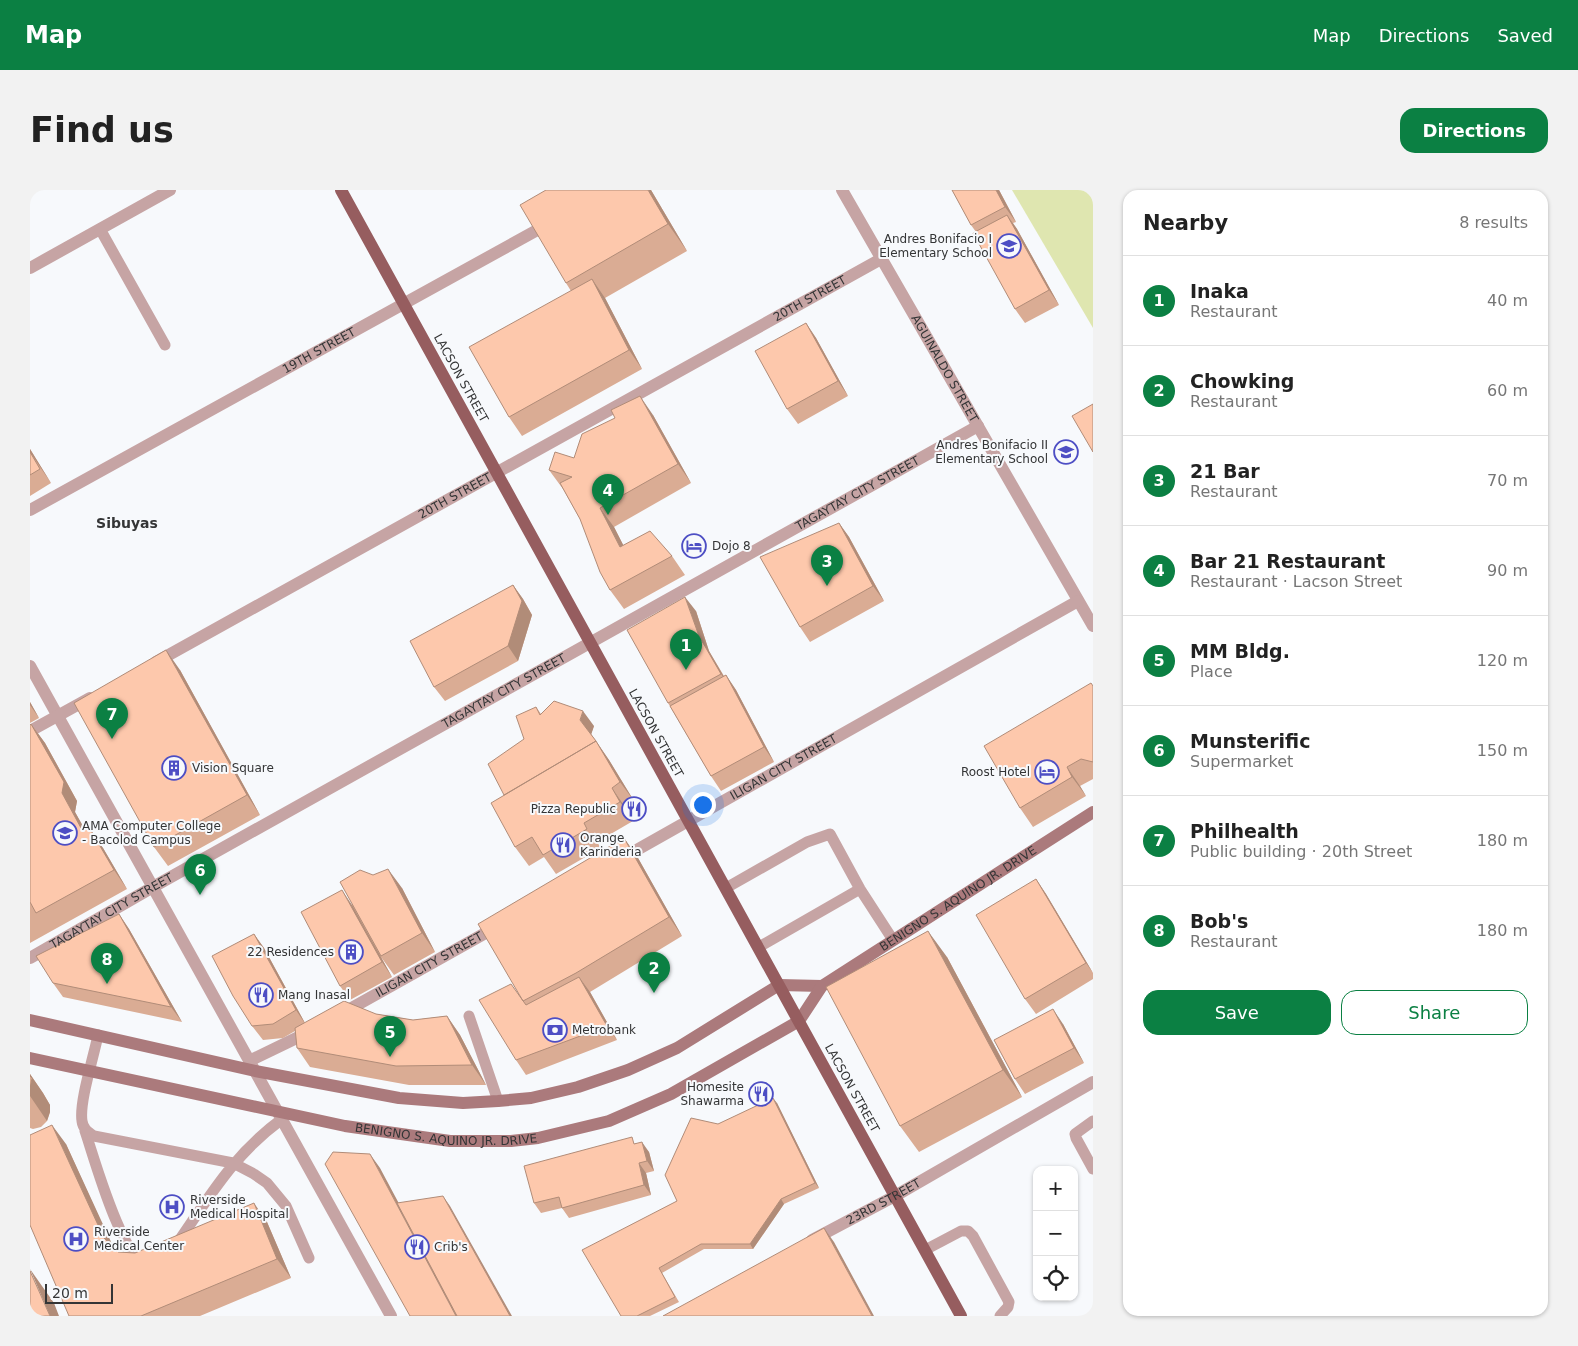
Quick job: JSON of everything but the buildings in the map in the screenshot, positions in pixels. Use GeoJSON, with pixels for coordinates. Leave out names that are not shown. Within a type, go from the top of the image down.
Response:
{"type":"FeatureCollection","features":[{"type":"Feature","properties":{"kind":"main road","name":"LACSON STREET"},"geometry":{"type":"LineString","coordinates":[[341,190],[962,1316]]}},
{"type":"Feature","properties":{"kind":"main road","name":"BENIGNO S. AQUINO JR. DRIVE"},"geometry":{"type":"LineString","coordinates":[[30,1058],[280,1115],[345,1126],[450,1141],[485,1142],[538,1138],[601,1123],[632,1113],[671,1094],[799,1021],[822,986],[1093,812]]}},
{"type":"Feature","properties":{"kind":"main road"},"geometry":{"type":"LineString","coordinates":[[30,1020],[399,1098],[463,1103],[530,1098],[578,1087],[628,1070],[676,1048],[780,985],[822,986]]}},
{"type":"Feature","properties":{"kind":"street"},"geometry":{"type":"LineString","coordinates":[[30,268],[170,190]]}},
{"type":"Feature","properties":{"kind":"street","name":"AGUINALDO STREET"},"geometry":{"type":"LineString","coordinates":[[842,190],[1093,626]]}},
{"type":"Feature","properties":{"kind":"street","name":"19TH STREET"},"geometry":{"type":"LineString","coordinates":[[30,510],[557,218]]}},
{"type":"Feature","properties":{"kind":"street","name":"20TH STREET"},"geometry":{"type":"LineString","coordinates":[[144,668],[882,259]]}},
{"type":"Feature","properties":{"kind":"street","name":"TAGAYTAY CITY STREET"},"geometry":{"type":"LineString","coordinates":[[30,958],[152,887],[978,426]]}},
{"type":"Feature","properties":{"kind":"street","name":"ILIGAN CITY STREET"},"geometry":{"type":"LineString","coordinates":[[603,868],[1078,601]]}},
{"type":"Feature","properties":{"kind":"street"},"geometry":{"type":"LineString","coordinates":[[30,666],[391,1316]]}},
{"type":"Feature","properties":{"kind":"street"},"geometry":{"type":"LineString","coordinates":[[30,731],[101,692]]}},
{"type":"Feature","properties":{"kind":"street","name":"ILIGAN CITY STREET"},"geometry":{"type":"LineString","coordinates":[[252,1066],[325,1023],[509,921]]}},
{"type":"Feature","properties":{"kind":"street","name":"23RD STREET"},"geometry":{"type":"LineString","coordinates":[[801,1247],[895,1196],[1093,1082]]}},
{"type":"Feature","properties":{"kind":"lane"},"geometry":{"type":"LineString","coordinates":[[100,229],[164,345]]}},
{"type":"Feature","properties":{"kind":"lane"},"geometry":{"type":"LineString","coordinates":[[726,888],[808,842],[830,834],[860,889],[893,940]]}},
{"type":"Feature","properties":{"kind":"lane"},"geometry":{"type":"LineString","coordinates":[[758,947],[860,889]]}},
{"type":"Feature","properties":{"kind":"lane"},"geometry":{"type":"LineString","coordinates":[[469,1016],[498,1101]]}},
{"type":"Feature","properties":{"kind":"lane"},"geometry":{"type":"LineString","coordinates":[[98,1035],[82,1121],[122,1234],[139,1260],[150,1262],[155,1260]]}},
{"type":"Feature","properties":{"kind":"lane"},"geometry":{"type":"LineString","coordinates":[[166,1254],[172,1250],[233,1163],[280,1115]]}},
{"type":"Feature","properties":{"kind":"lane"},"geometry":{"type":"LineString","coordinates":[[1093,1121],[1076,1134],[1076,1138],[1093,1169]]}},
{"type":"Feature","properties":{"kind":"lane"},"geometry":{"type":"LineString","coordinates":[[85,1130],[94,1136],[233,1163],[266,1183],[286,1206],[309,1258]]}},
{"type":"Feature","properties":{"kind":"lane"},"geometry":{"type":"LineString","coordinates":[[925,1250],[962,1231],[968,1231],[973,1236],[1009,1302],[1008,1307],[1000,1316]]}},
{"type":"Feature","properties":{"kind":"green space"},"geometry":{"type":"Polygon","coordinates":[[[1012,190],[1093,190],[1093,328],[1012,190]]]}},
{"type":"Feature","properties":{"kind":"place","name":"Andres Bonifacio I Elementary School"},"geometry":{"type":"Point","coordinates":[1009,246]}},
{"type":"Feature","properties":{"kind":"place","name":"Andres Bonifacio II Elementary School"},"geometry":{"type":"Point","coordinates":[1066,452]}},
{"type":"Feature","properties":{"kind":"place","name":"Bar 21 Restaurant"},"geometry":{"type":"Point","coordinates":[608,515]}},
{"type":"Feature","properties":{"kind":"place","name":"Dojo 8"},"geometry":{"type":"Point","coordinates":[694,546]}},
{"type":"Feature","properties":{"kind":"place","name":"21 Bar"},"geometry":{"type":"Point","coordinates":[827,586]}},
{"type":"Feature","properties":{"kind":"place","name":"Inaka"},"geometry":{"type":"Point","coordinates":[686,670]}},
{"type":"Feature","properties":{"kind":"place","name":"Philhealth"},"geometry":{"type":"Point","coordinates":[112,739]}},
{"type":"Feature","properties":{"kind":"place","name":"Vision Square"},"geometry":{"type":"Point","coordinates":[174,768]}},
{"type":"Feature","properties":{"kind":"place","name":"Roost Hotel"},"geometry":{"type":"Point","coordinates":[1047,772]}},
{"type":"Feature","properties":{"kind":"place","name":"Pizza Republic"},"geometry":{"type":"Point","coordinates":[634,809]}},
{"type":"Feature","properties":{"kind":"place","name":"AMA Computer College - Bacolod Campus"},"geometry":{"type":"Point","coordinates":[65,833]}},
{"type":"Feature","properties":{"kind":"place","name":"Orange Karinderia"},"geometry":{"type":"Point","coordinates":[563,845]}},
{"type":"Feature","properties":{"kind":"place","name":"Munsterific"},"geometry":{"type":"Point","coordinates":[200,895]}},
{"type":"Feature","properties":{"kind":"place","name":"22 Residences"},"geometry":{"type":"Point","coordinates":[351,952]}},
{"type":"Feature","properties":{"kind":"place","name":"Bob's"},"geometry":{"type":"Point","coordinates":[107,984]}},
{"type":"Feature","properties":{"kind":"place","name":"Chowking"},"geometry":{"type":"Point","coordinates":[654,993]}},
{"type":"Feature","properties":{"kind":"place","name":"Mang Inasal"},"geometry":{"type":"Point","coordinates":[261,995]}},
{"type":"Feature","properties":{"kind":"place","name":"Metrobank"},"geometry":{"type":"Point","coordinates":[555,1030]}},
{"type":"Feature","properties":{"kind":"place","name":"MM Bldg."},"geometry":{"type":"Point","coordinates":[390,1057]}},
{"type":"Feature","properties":{"kind":"place","name":"Homesite Shawarma"},"geometry":{"type":"Point","coordinates":[761,1094]}},
{"type":"Feature","properties":{"kind":"place","name":"Riverside Medical Hospital"},"geometry":{"type":"Point","coordinates":[172,1207]}},
{"type":"Feature","properties":{"kind":"place","name":"Riverside Medical Center"},"geometry":{"type":"Point","coordinates":[76,1239]}},
{"type":"Feature","properties":{"kind":"place","name":"Crib's"},"geometry":{"type":"Point","coordinates":[417,1247]}},
{"type":"Feature","properties":{"kind":"district","name":"Sibuyas"},"geometry":{"type":"Point","coordinates":[127,523]}}]}
